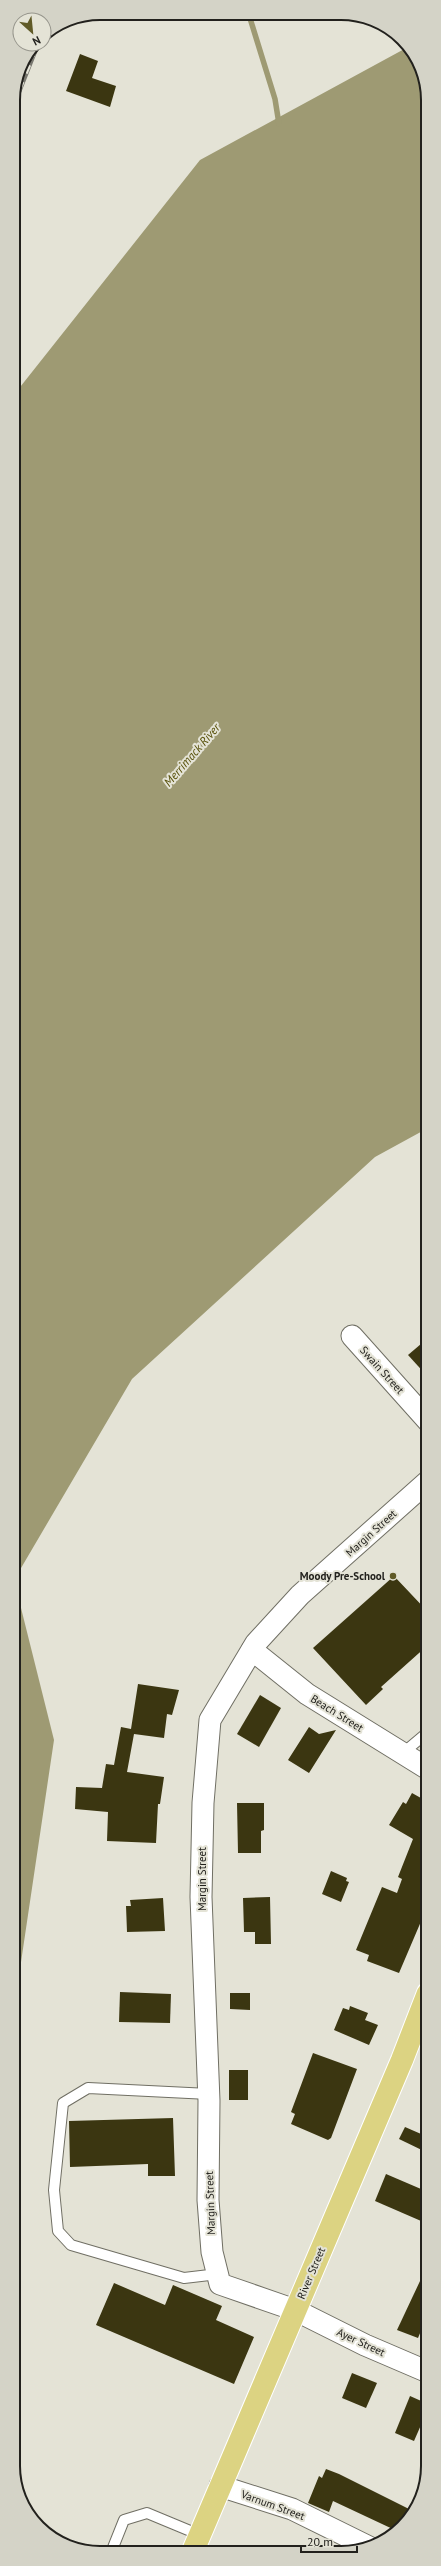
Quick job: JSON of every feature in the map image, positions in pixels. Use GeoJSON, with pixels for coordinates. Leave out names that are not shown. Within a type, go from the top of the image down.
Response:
{"type":"FeatureCollection","features":[{"type":"Feature","properties":{"kind":"main road","name":"River Street"},"geometry":{"type":"LineString","coordinates":[[196,2543],[421,2011]]}},
{"type":"Feature","properties":{"kind":"street","name":"Swain Street"},"geometry":{"type":"LineString","coordinates":[[352,1336],[421,1413]]}},
{"type":"Feature","properties":{"kind":"street","name":"Margin Street"},"geometry":{"type":"LineString","coordinates":[[295,2310],[220,2284],[212,2252],[208,2200],[209,2094],[201,1897],[203,1802],[210,1720],[252,1650],[300,1595],[421,1487]]}},
{"type":"Feature","properties":{"kind":"street","name":"Beach Street"},"geometry":{"type":"LineString","coordinates":[[252,1650],[307,1694],[421,1765]]}},
{"type":"Feature","properties":{"kind":"street","name":"Ayer Street"},"geometry":{"type":"LineString","coordinates":[[295,2310],[365,2345],[421,2369]]}},
{"type":"Feature","properties":{"kind":"street","name":"Varnum Street"},"geometry":{"type":"LineString","coordinates":[[220,2486],[292,2509],[361,2543]]}},
{"type":"Feature","properties":{"kind":"lane"},"geometry":{"type":"LineString","coordinates":[[402,1753],[421,1738]]}},
{"type":"Feature","properties":{"kind":"lane"},"geometry":{"type":"LineString","coordinates":[[209,2094],[88,2088],[76,2093],[63,2103],[54,2190],[58,2231],[71,2245],[184,2278],[218,2274]]}},
{"type":"Feature","properties":{"kind":"lane"},"geometry":{"type":"LineString","coordinates":[[114,2546],[124,2520],[147,2513],[196,2543]]}},
{"type":"Feature","properties":{"kind":"water","name":"Merrimack River"},"geometry":{"type":"Polygon","coordinates":[[[403,50],[413,65],[418,79],[421,95],[421,1132],[375,1157],[132,1379],[20,1570],[20,387],[200,160],[403,50]]]}},
{"type":"Feature","properties":{"kind":"water"},"geometry":{"type":"Polygon","coordinates":[[[20,1604],[54,1740],[20,1969],[20,1604]]]}},
{"type":"Feature","properties":{"kind":"building"},"geometry":{"type":"Polygon","coordinates":[[[80,54],[98,61],[92,78],[116,86],[110,107],[66,91],[80,54]]]}},
{"type":"Feature","properties":{"kind":"building"},"geometry":{"type":"Polygon","coordinates":[[[421,1344],[421,1369],[408,1355],[421,1344]]]}},
{"type":"Feature","properties":{"kind":"building"},"geometry":{"type":"Polygon","coordinates":[[[394,1576],[421,1605],[421,1651],[381,1687],[383,1689],[366,1705],[313,1648],[394,1576]]]}},
{"type":"Feature","properties":{"kind":"building"},"geometry":{"type":"Polygon","coordinates":[[[138,1684],[179,1690],[172,1715],[167,1714],[164,1738],[134,1734],[127,1772],[164,1777],[160,1804],[158,1804],[156,1843],[107,1841],[108,1812],[75,1809],[76,1787],[102,1788],[106,1764],[114,1765],[121,1727],[131,1729],[138,1684]]]}},
{"type":"Feature","properties":{"kind":"building"},"geometry":{"type":"Polygon","coordinates":[[[260,1695],[281,1708],[259,1747],[237,1734],[260,1695]]]}},
{"type":"Feature","properties":{"kind":"building"},"geometry":{"type":"Polygon","coordinates":[[[309,1727],[319,1734],[336,1730],[309,1773],[288,1760],[309,1727]]]}},
{"type":"Feature","properties":{"kind":"building"},"geometry":{"type":"Polygon","coordinates":[[[412,1793],[421,1798],[421,1921],[399,1973],[367,1961],[369,1955],[356,1950],[382,1887],[397,1893],[402,1879],[398,1877],[413,1839],[389,1825],[403,1802],[406,1804],[412,1793]]]}},
{"type":"Feature","properties":{"kind":"building"},"geometry":{"type":"Polygon","coordinates":[[[237,1803],[264,1803],[264,1830],[261,1831],[261,1853],[238,1853],[237,1803]]]}},
{"type":"Feature","properties":{"kind":"building"},"geometry":{"type":"Polygon","coordinates":[[[331,1871],[347,1878],[346,1881],[349,1882],[341,1902],[322,1894],[331,1871]]]}},
{"type":"Feature","properties":{"kind":"building"},"geometry":{"type":"Polygon","coordinates":[[[270,1897],[271,1944],[255,1944],[255,1932],[244,1932],[243,1898],[270,1897]]]}},
{"type":"Feature","properties":{"kind":"building"},"geometry":{"type":"Polygon","coordinates":[[[163,1898],[165,1931],[127,1932],[126,1906],[131,1906],[130,1900],[163,1898]]]}},
{"type":"Feature","properties":{"kind":"building"},"geometry":{"type":"Polygon","coordinates":[[[120,1992],[171,1994],[170,2023],[119,2022],[120,1992]]]}},
{"type":"Feature","properties":{"kind":"building"},"geometry":{"type":"Polygon","coordinates":[[[230,1993],[250,1993],[250,2010],[230,2009],[230,1993]]]}},
{"type":"Feature","properties":{"kind":"building"},"geometry":{"type":"Polygon","coordinates":[[[350,2006],[368,2013],[365,2020],[378,2025],[369,2045],[334,2030],[343,2008],[349,2010],[350,2006]]]}},
{"type":"Feature","properties":{"kind":"building"},"geometry":{"type":"Polygon","coordinates":[[[313,2053],[357,2069],[331,2138],[328,2140],[291,2124],[295,2114],[291,2112],[313,2053]]]}},
{"type":"Feature","properties":{"kind":"building"},"geometry":{"type":"Polygon","coordinates":[[[229,2070],[248,2070],[248,2100],[229,2100],[229,2070]]]}},
{"type":"Feature","properties":{"kind":"building"},"geometry":{"type":"Polygon","coordinates":[[[173,2118],[175,2176],[148,2176],[148,2164],[70,2167],[69,2121],[173,2118]]]}},
{"type":"Feature","properties":{"kind":"building"},"geometry":{"type":"Polygon","coordinates":[[[405,2127],[421,2134],[421,2150],[399,2139],[405,2127]]]}},
{"type":"Feature","properties":{"kind":"building"},"geometry":{"type":"Polygon","coordinates":[[[386,2174],[421,2189],[421,2221],[375,2201],[386,2174]]]}},
{"type":"Feature","properties":{"kind":"building"},"geometry":{"type":"Polygon","coordinates":[[[421,2279],[421,2331],[418,2338],[397,2330],[421,2279]]]}},
{"type":"Feature","properties":{"kind":"building"},"geometry":{"type":"Polygon","coordinates":[[[114,2283],[165,2305],[173,2285],[222,2306],[216,2320],[254,2337],[234,2384],[96,2325],[114,2283]]]}},
{"type":"Feature","properties":{"kind":"building"},"geometry":{"type":"Polygon","coordinates":[[[352,2373],[377,2383],[366,2408],[342,2398],[352,2373]]]}},
{"type":"Feature","properties":{"kind":"building"},"geometry":{"type":"Polygon","coordinates":[[[410,2396],[421,2401],[421,2425],[414,2441],[395,2433],[410,2396]]]}},
{"type":"Feature","properties":{"kind":"building"},"geometry":{"type":"Polygon","coordinates":[[[326,2469],[408,2509],[398,2523],[391,2528],[333,2501],[329,2512],[308,2503],[319,2476],[322,2478],[326,2469]]]}},
{"type":"Feature","properties":{"kind":"waterway"},"geometry":{"type":"LineString","coordinates":[[251,20],[275,99],[279,124]]}},
{"type":"Feature","properties":{"kind":"railway"},"geometry":{"type":"LineString","coordinates":[[22,84],[32,59]]}},
{"type":"Feature","properties":{"kind":"place","name":"Moody Pre-School"},"geometry":{"type":"Point","coordinates":[393,1576]}}]}
